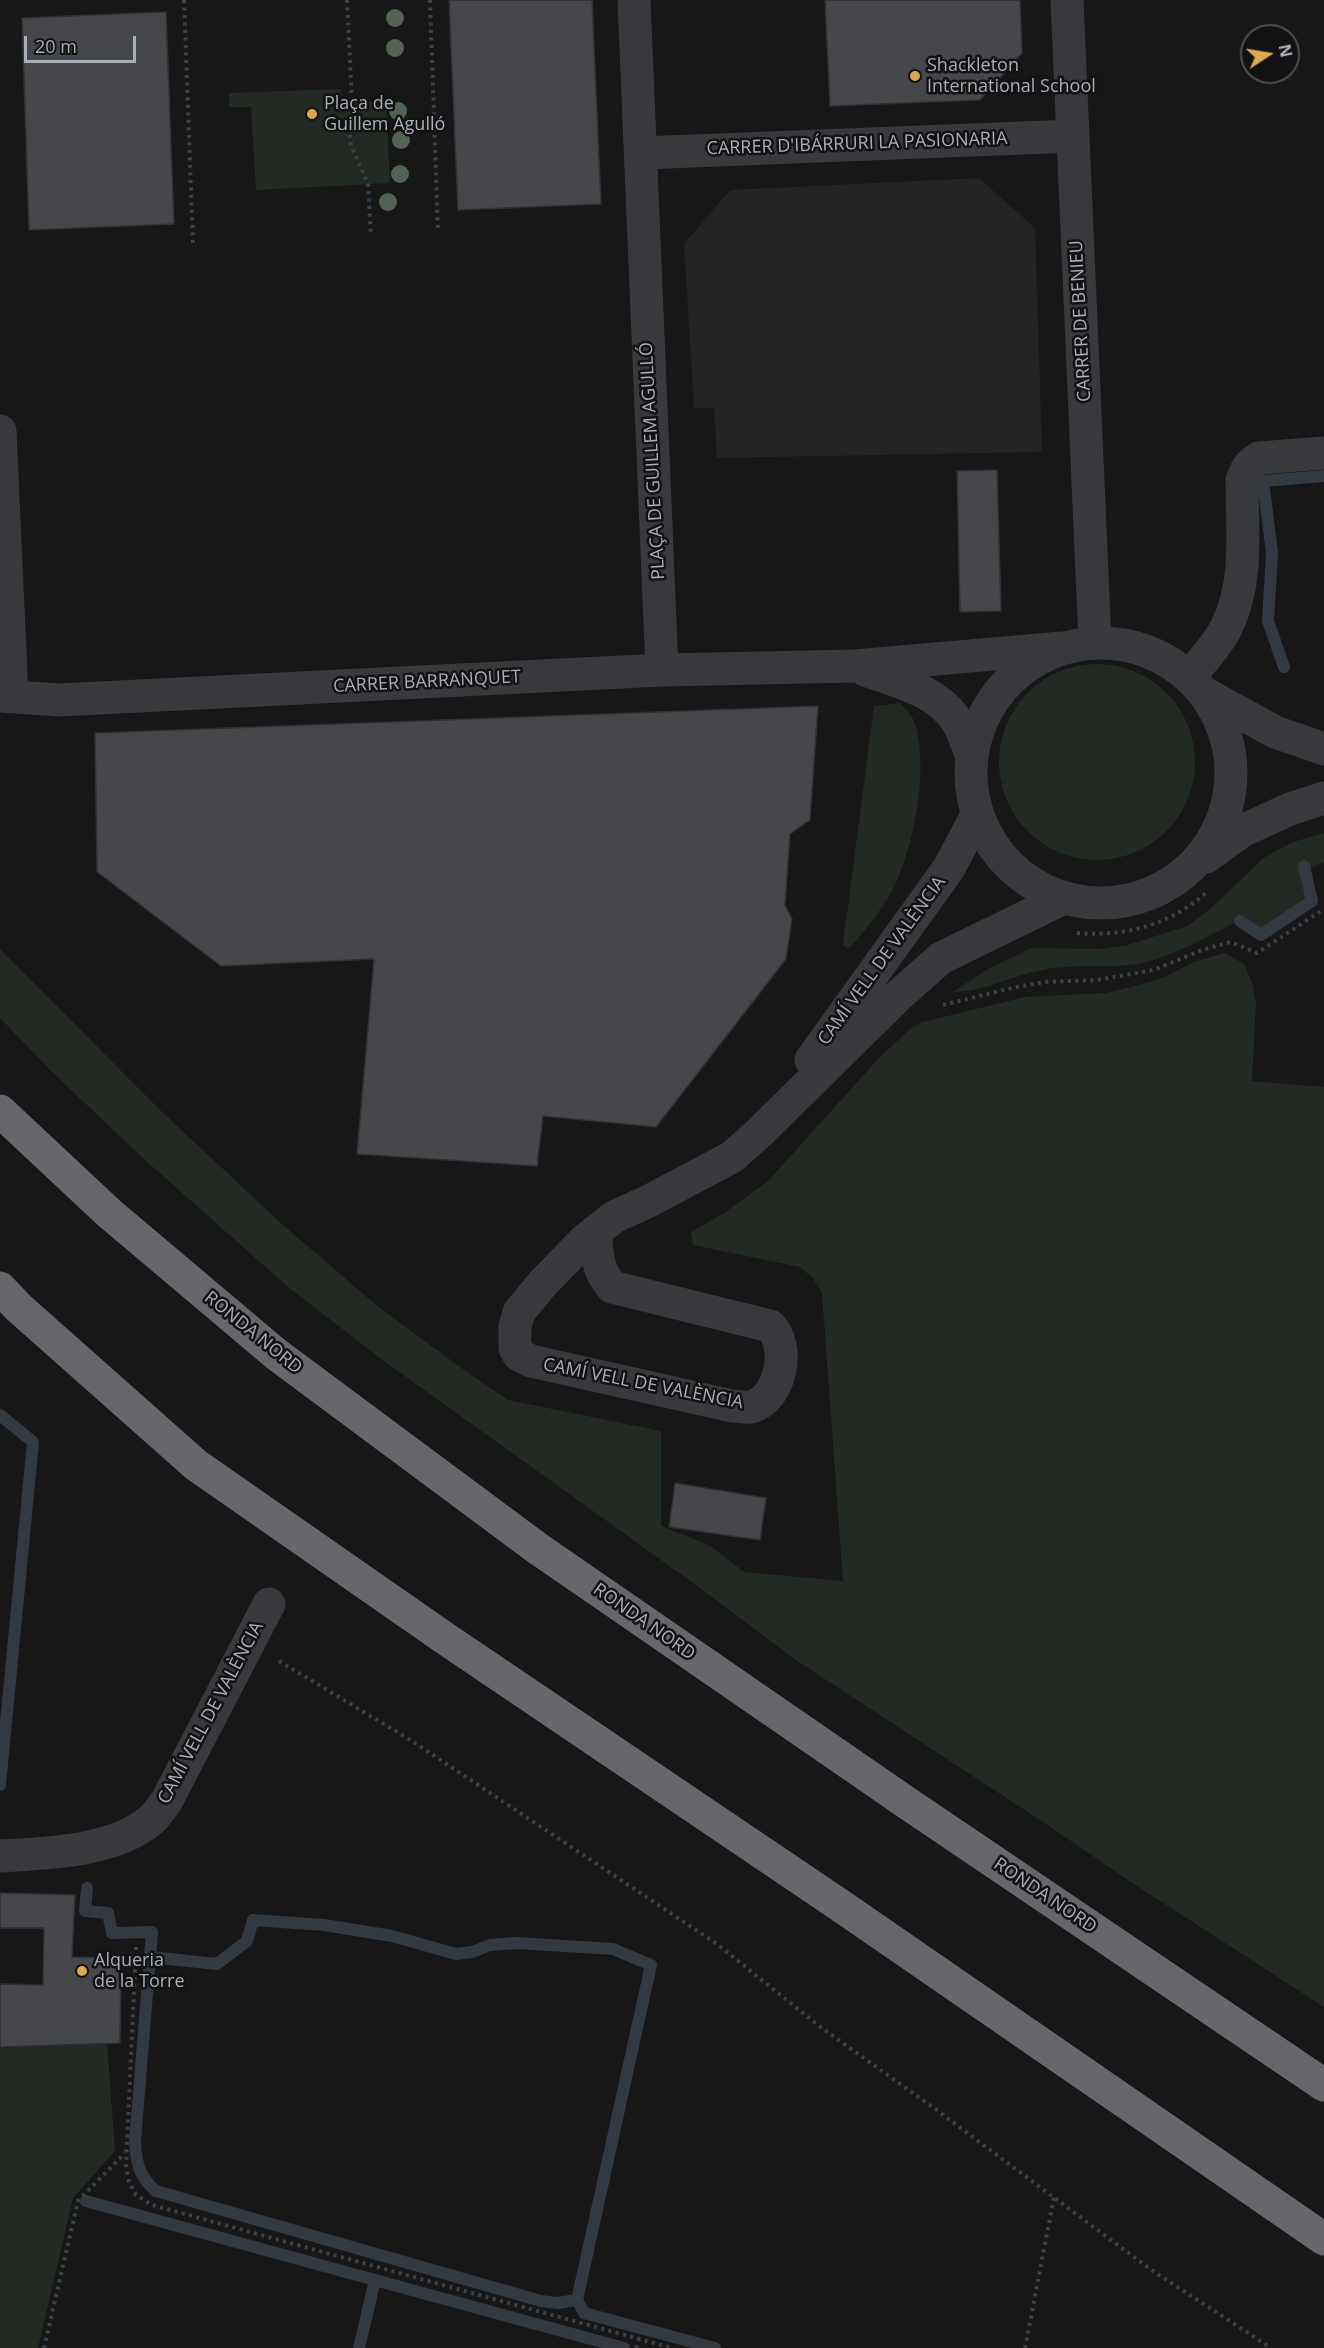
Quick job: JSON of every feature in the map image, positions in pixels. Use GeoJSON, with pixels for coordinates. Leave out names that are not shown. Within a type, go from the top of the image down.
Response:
{"type":"FeatureCollection","features":[{"type":"Feature","properties":{"kind":"highway","name":"RONDA NORD"},"geometry":{"type":"LineString","coordinates":[[0,1111],[109,1213],[276,1354],[537,1548],[897,1796],[1324,2085]]}},
{"type":"Feature","properties":{"kind":"highway"},"geometry":{"type":"LineString","coordinates":[[0,1288],[196,1466],[1324,2239]]}},
{"type":"Feature","properties":{"kind":"street","name":"PLAÇA DE GUILLEM AGULLÓ"},"geometry":{"type":"LineString","coordinates":[[634,0],[662,670]]}},
{"type":"Feature","properties":{"kind":"street","name":"CARRER DE BENIEU"},"geometry":{"type":"LineString","coordinates":[[1067,0],[1095,642]]}},
{"type":"Feature","properties":{"kind":"street","name":"CARRER D'IBÁRRURI LA PASIONARIA"},"geometry":{"type":"LineString","coordinates":[[642,153],[1073,136]]}},
{"type":"Feature","properties":{"kind":"street"},"geometry":{"type":"LineString","coordinates":[[0,431],[6,696]]}},
{"type":"Feature","properties":{"kind":"street"},"geometry":{"type":"LineString","coordinates":[[1196,685],[1226,628],[1241,582],[1244,472],[1259,458],[1324,453]]}},
{"type":"Feature","properties":{"kind":"street"},"geometry":{"type":"LineString","coordinates":[[1324,749],[1275,732],[1196,685],[1161,657],[1129,645],[1095,642],[1062,648],[1031,663],[1002,687],[982,719],[972,756],[971,786],[977,816],[997,852],[1026,880],[1064,898],[1108,904],[1199,880],[1242,831],[1290,809],[1324,798]]}},
{"type":"Feature","properties":{"kind":"street","name":"CARRER BARRANQUET"},"geometry":{"type":"LineString","coordinates":[[6,696],[59,700],[662,670],[855,666],[1062,648]]}},
{"type":"Feature","properties":{"kind":"street"},"geometry":{"type":"LineString","coordinates":[[855,666],[936,697],[957,722],[972,756]]}},
{"type":"Feature","properties":{"kind":"street"},"geometry":{"type":"LineString","coordinates":[[1196,685],[1223,727],[1231,764],[1228,802],[1199,880]]}},
{"type":"Feature","properties":{"kind":"street","name":"CAMÍ VELL DE VALÈNCIA"},"geometry":{"type":"LineString","coordinates":[[759,1133],[949,868],[977,816]]}},
{"type":"Feature","properties":{"kind":"street","name":"CAMÍ VELL DE VALÈNCIA"},"geometry":{"type":"LineString","coordinates":[[596,1231],[596,1253],[600,1269],[612,1287],[770,1326],[776,1331],[780,1342],[781,1357],[778,1376],[772,1390],[762,1400],[751,1407],[732,1406],[531,1362],[519,1355],[514,1348],[515,1326],[519,1312],[543,1284],[596,1231],[614,1216],[649,1201],[732,1157],[898,996],[941,958],[1064,898]]}},
{"type":"Feature","properties":{"kind":"street","name":"CAMÍ VELL DE VALÈNCIA"},"geometry":{"type":"LineString","coordinates":[[0,1856],[97,1846],[126,1835],[151,1820],[166,1802],[269,1604]]}},
{"type":"Feature","properties":{"kind":"path"},"geometry":{"type":"LineString","coordinates":[[184,0],[194,244]]}},
{"type":"Feature","properties":{"kind":"path"},"geometry":{"type":"LineString","coordinates":[[347,0],[352,102],[350,137],[351,145],[368,184],[371,236]]}},
{"type":"Feature","properties":{"kind":"path"},"geometry":{"type":"LineString","coordinates":[[430,0],[438,232]]}},
{"type":"Feature","properties":{"kind":"path"},"geometry":{"type":"LineString","coordinates":[[1073,932],[1108,934],[1153,925],[1179,914],[1199,880]]}},
{"type":"Feature","properties":{"kind":"path"},"geometry":{"type":"LineString","coordinates":[[935,1005],[975,999],[1016,987],[1045,982],[1097,980],[1154,970],[1202,950],[1231,942],[1257,953],[1324,909]]}},
{"type":"Feature","properties":{"kind":"path"},"geometry":{"type":"LineString","coordinates":[[250,1644],[412,1741],[717,1944],[819,2026],[1150,2269],[1271,2348]]}},
{"type":"Feature","properties":{"kind":"path"},"geometry":{"type":"LineString","coordinates":[[136,1947],[125,2153],[129,2182],[136,2195],[152,2205],[672,2348]]}},
{"type":"Feature","properties":{"kind":"path"},"geometry":{"type":"LineString","coordinates":[[44,2348],[78,2201],[125,2153]]}},
{"type":"Feature","properties":{"kind":"path"},"geometry":{"type":"LineString","coordinates":[[1025,2348],[1054,2197]]}},
{"type":"Feature","properties":{"kind":"path"},"geometry":{"type":"LineString","coordinates":[[636,2348],[639,2339]]}},
{"type":"Feature","properties":{"kind":"shaded area"},"geometry":{"type":"Polygon","coordinates":[[[341,89],[342,103],[386,101],[390,183],[256,190],[251,107],[229,107],[229,93],[341,89]]]}},
{"type":"Feature","properties":{"kind":"shaded area"},"geometry":{"type":"Polygon","coordinates":[[[979,178],[1035,228],[1042,452],[717,458],[714,408],[694,408],[684,244],[730,190],[979,178]]]}},
{"type":"Feature","properties":{"kind":"shaded area"},"geometry":{"type":"Polygon","coordinates":[[[1097,664],[1134,671],[1159,686],[1173,700],[1188,725],[1195,762],[1188,799],[1173,824],[1159,838],[1134,853],[1097,860],[1060,853],[1035,838],[1021,824],[1006,799],[999,762],[1006,725],[1021,700],[1035,686],[1060,671],[1097,664]]]}},
{"type":"Feature","properties":{"kind":"shaded area"},"geometry":{"type":"Polygon","coordinates":[[[900,703],[913,718],[919,740],[920,784],[913,830],[907,853],[892,891],[872,921],[848,949],[843,945],[874,706],[900,703]]]}},
{"type":"Feature","properties":{"kind":"shaded area"},"geometry":{"type":"Polygon","coordinates":[[[1324,833],[1324,862],[1309,869],[1312,901],[1261,935],[1239,921],[1186,948],[1143,963],[1048,969],[974,990],[953,992],[988,969],[1032,948],[1101,949],[1128,945],[1187,926],[1209,910],[1265,857],[1293,842],[1324,833]]]}},
{"type":"Feature","properties":{"kind":"shaded area"},"geometry":{"type":"Polygon","coordinates":[[[0,949],[162,1112],[284,1226],[376,1305],[460,1367],[508,1400],[661,1431],[661,1526],[709,1545],[744,1572],[843,1581],[822,1293],[813,1278],[800,1267],[693,1245],[691,1232],[724,1213],[768,1181],[879,1058],[911,1028],[923,1022],[1025,997],[1106,993],[1163,978],[1194,962],[1225,953],[1244,964],[1252,983],[1256,1003],[1252,1081],[1324,1087],[1324,2007],[793,1658],[696,1585],[384,1361],[288,1287],[144,1159],[53,1073],[0,1018],[0,949]]]}},
{"type":"Feature","properties":{"kind":"shaded area"},"geometry":{"type":"Polygon","coordinates":[[[107,2043],[115,2151],[73,2198],[38,2348],[0,2348],[0,2048],[107,2043]]]}},
{"type":"Feature","properties":{"kind":"building"},"geometry":{"type":"Polygon","coordinates":[[[449,0],[592,0],[601,204],[458,210],[449,0]]]}},
{"type":"Feature","properties":{"kind":"building","name":"Shackleton International School"},"geometry":{"type":"Polygon","coordinates":[[[825,0],[1020,0],[1022,53],[980,100],[830,106],[825,0]]]}},
{"type":"Feature","properties":{"kind":"building"},"geometry":{"type":"Polygon","coordinates":[[[166,12],[174,224],[29,230],[22,18],[166,12]]]}},
{"type":"Feature","properties":{"kind":"building"},"geometry":{"type":"Polygon","coordinates":[[[997,470],[1001,611],[960,612],[957,471],[997,470]]]}},
{"type":"Feature","properties":{"kind":"building"},"geometry":{"type":"Polygon","coordinates":[[[818,706],[810,820],[790,834],[785,905],[792,919],[786,959],[656,1127],[543,1116],[537,1166],[357,1154],[374,959],[221,966],[97,872],[95,733],[818,706]]]}},
{"type":"Feature","properties":{"kind":"building"},"geometry":{"type":"Polygon","coordinates":[[[675,1483],[766,1498],[760,1540],[669,1527],[675,1483]]]}},
{"type":"Feature","properties":{"kind":"building","name":"Alqueria de la Torre"},"geometry":{"type":"Polygon","coordinates":[[[0,1893],[75,1895],[72,1957],[121,1958],[120,2043],[0,2047],[0,1984],[43,1985],[44,1928],[0,1928],[0,1893]]]}},
{"type":"Feature","properties":{"kind":"waterway"},"geometry":{"type":"LineString","coordinates":[[1284,667],[1268,621],[1272,553],[1263,481],[1324,476]]}},
{"type":"Feature","properties":{"kind":"waterway"},"geometry":{"type":"LineString","coordinates":[[1240,921],[1261,935],[1312,901],[1304,866]]}},
{"type":"Feature","properties":{"kind":"waterway"},"geometry":{"type":"LineString","coordinates":[[0,1415],[33,1442],[0,1785]]}},
{"type":"Feature","properties":{"kind":"waterway"},"geometry":{"type":"LineString","coordinates":[[87,1888],[85,1911],[108,1913],[112,1933],[152,1932],[150,1957],[217,1964],[247,1941],[253,1920],[324,1925],[392,1936],[456,1954],[472,1952],[490,1945],[517,1943],[613,1949],[651,1965],[577,2300],[584,2313],[715,2348]]}},
{"type":"Feature","properties":{"kind":"waterway"},"geometry":{"type":"LineString","coordinates":[[150,1957],[135,2141],[136,2156],[142,2175],[156,2191],[541,2301],[558,2303],[577,2300]]}},
{"type":"Feature","properties":{"kind":"waterway"},"geometry":{"type":"LineString","coordinates":[[86,2201],[624,2348]]}},
{"type":"Feature","properties":{"kind":"waterway"},"geometry":{"type":"LineString","coordinates":[[359,2348],[375,2280]]}},
{"type":"Feature","properties":{"kind":"place","name":"Shackleton International School"},"geometry":{"type":"Point","coordinates":[915,76]}},
{"type":"Feature","properties":{"kind":"place","name":"Plaça de Guillem Agulló"},"geometry":{"type":"Point","coordinates":[312,114]}},
{"type":"Feature","properties":{"kind":"place","name":"Alqueria de la Torre"},"geometry":{"type":"Point","coordinates":[82,1971]}}]}
